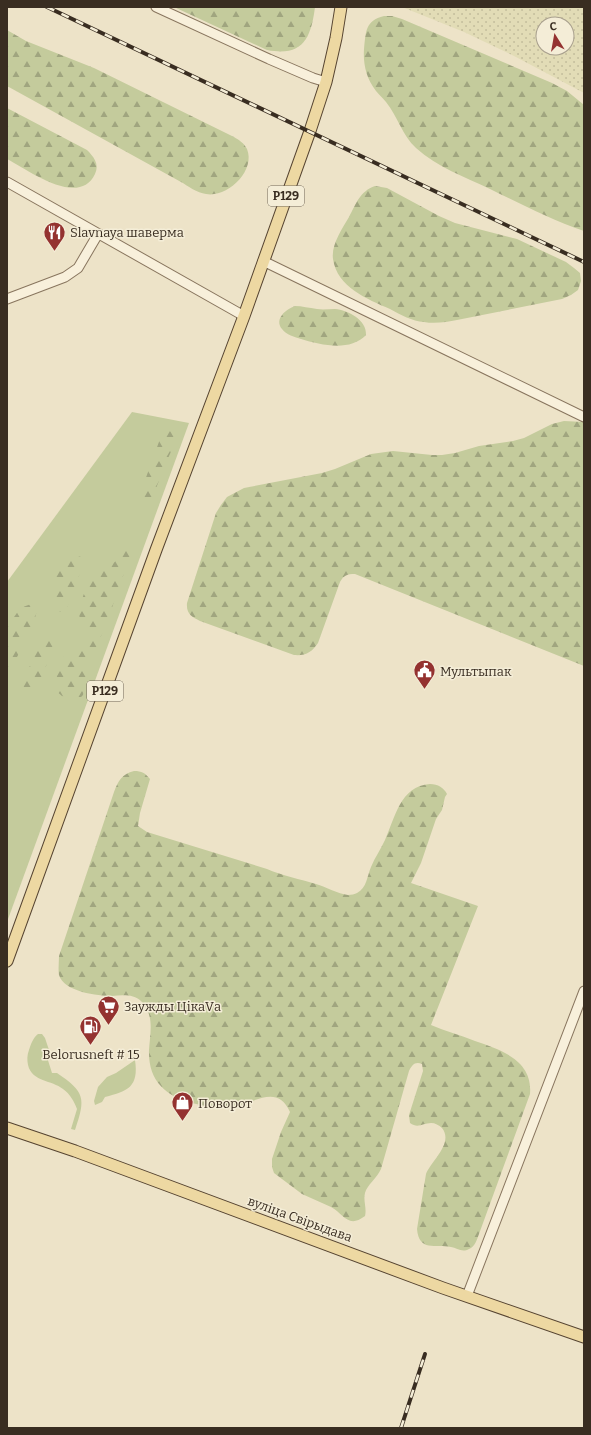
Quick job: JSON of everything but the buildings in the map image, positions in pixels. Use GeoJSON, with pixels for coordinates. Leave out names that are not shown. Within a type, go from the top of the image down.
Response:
{"type":"FeatureCollection","features":[{"type":"Feature","properties":{"kind":"main road","name":"Р129"},"geometry":{"type":"LineString","coordinates":[[7,961],[156,550],[244,316],[326,82],[341,7]]}},
{"type":"Feature","properties":{"kind":"main road","name":"вуліца Свірыдава"},"geometry":{"type":"LineString","coordinates":[[7,1128],[75,1151],[467,1296],[584,1337]]}},
{"type":"Feature","properties":{"kind":"street"},"geometry":{"type":"LineString","coordinates":[[156,7],[312,78],[326,82]]}},
{"type":"Feature","properties":{"kind":"street"},"geometry":{"type":"LineString","coordinates":[[7,182],[244,316]]}},
{"type":"Feature","properties":{"kind":"street"},"geometry":{"type":"LineString","coordinates":[[7,299],[66,277],[74,272],[78,268],[98,234]]}},
{"type":"Feature","properties":{"kind":"street"},"geometry":{"type":"LineString","coordinates":[[263,261],[584,417]]}},
{"type":"Feature","properties":{"kind":"street"},"geometry":{"type":"LineString","coordinates":[[467,1296],[584,991]]}},
{"type":"Feature","properties":{"kind":"shaded area"},"geometry":{"type":"Polygon","coordinates":[[[402,7],[584,7],[584,93],[514,56],[464,32],[402,7]]]}},
{"type":"Feature","properties":{"kind":"green space"},"geometry":{"type":"Polygon","coordinates":[[[174,7],[315,7],[311,28],[303,43],[297,48],[289,51],[279,51],[267,50],[174,7]]]}},
{"type":"Feature","properties":{"kind":"green space"},"geometry":{"type":"Polygon","coordinates":[[[384,16],[392,16],[402,19],[552,83],[567,91],[584,105],[584,231],[548,217],[452,171],[424,155],[411,143],[390,108],[373,86],[365,65],[364,49],[366,32],[373,21],[384,16]]]}},
{"type":"Feature","properties":{"kind":"green space"},"geometry":{"type":"Polygon","coordinates":[[[7,30],[26,41],[94,68],[236,138],[243,143],[247,149],[249,157],[244,174],[231,187],[223,192],[206,194],[199,192],[7,86],[7,30]]]}},
{"type":"Feature","properties":{"kind":"green space"},"geometry":{"type":"Polygon","coordinates":[[[7,108],[87,150],[97,167],[95,174],[87,184],[77,188],[66,187],[53,183],[40,178],[7,159],[7,108]]]}},
{"type":"Feature","properties":{"kind":"green space"},"geometry":{"type":"Polygon","coordinates":[[[375,186],[387,188],[455,223],[517,239],[566,262],[580,273],[581,281],[578,290],[562,299],[437,323],[428,323],[411,319],[372,301],[354,291],[340,277],[336,269],[333,254],[338,237],[359,198],[370,188],[375,186]]]}},
{"type":"Feature","properties":{"kind":"green space"},"geometry":{"type":"Polygon","coordinates":[[[295,306],[345,311],[360,320],[366,335],[352,344],[335,346],[291,336],[282,329],[279,322],[282,315],[288,309],[295,306]]]}},
{"type":"Feature","properties":{"kind":"green space"},"geometry":{"type":"Polygon","coordinates":[[[132,412],[189,423],[7,922],[7,582],[132,412]]]}},
{"type":"Feature","properties":{"kind":"green space"},"geometry":{"type":"Polygon","coordinates":[[[564,421],[584,422],[584,666],[355,574],[346,575],[341,580],[318,643],[311,651],[302,655],[294,655],[200,621],[192,616],[187,610],[187,603],[216,513],[227,497],[244,488],[322,473],[371,454],[393,451],[442,455],[479,446],[513,441],[524,438],[552,424],[564,421]]]}},
{"type":"Feature","properties":{"kind":"green space"},"geometry":{"type":"Polygon","coordinates":[[[168,430],[174,433],[176,437],[175,443],[152,498],[147,502],[144,502],[140,497],[140,494],[160,439],[165,431],[168,430]]]}},
{"type":"Feature","properties":{"kind":"green space"},"geometry":{"type":"Polygon","coordinates":[[[126,548],[130,551],[130,556],[108,619],[87,670],[83,695],[76,699],[62,696],[55,690],[54,686],[61,661],[68,650],[85,644],[89,634],[89,630],[80,618],[79,614],[80,605],[87,585],[95,571],[99,568],[110,565],[126,548]]]}},
{"type":"Feature","properties":{"kind":"green space"},"geometry":{"type":"Polygon","coordinates":[[[73,555],[81,557],[84,562],[67,608],[60,612],[57,611],[54,602],[53,595],[55,579],[62,564],[73,555]]]}},
{"type":"Feature","properties":{"kind":"green space"},"geometry":{"type":"Polygon","coordinates":[[[31,604],[37,608],[34,621],[11,668],[7,672],[7,627],[19,610],[31,604]]]}},
{"type":"Feature","properties":{"kind":"green space"},"geometry":{"type":"Polygon","coordinates":[[[48,636],[53,639],[53,646],[38,689],[35,692],[28,693],[24,689],[24,682],[39,641],[48,636]]]}},
{"type":"Feature","properties":{"kind":"green space"},"geometry":{"type":"Polygon","coordinates":[[[134,771],[139,771],[147,775],[150,779],[140,813],[138,826],[147,832],[348,895],[357,893],[365,885],[373,863],[385,840],[400,804],[405,797],[412,790],[420,786],[430,784],[442,788],[446,792],[447,794],[442,810],[436,819],[421,863],[411,883],[478,906],[431,1025],[485,1044],[505,1053],[521,1065],[530,1082],[530,1094],[477,1238],[471,1248],[462,1250],[451,1247],[429,1246],[424,1244],[418,1236],[417,1229],[426,1174],[444,1146],[445,1140],[445,1134],[442,1128],[437,1124],[428,1123],[416,1126],[410,1123],[409,1115],[423,1071],[422,1064],[414,1064],[409,1071],[381,1169],[365,1193],[365,1216],[359,1220],[350,1221],[331,1207],[302,1194],[274,1173],[272,1159],[281,1132],[290,1112],[285,1104],[279,1099],[266,1097],[237,1106],[221,1107],[198,1104],[182,1100],[174,1096],[160,1085],[152,1070],[149,1061],[151,1024],[148,1012],[141,1001],[131,996],[106,996],[82,992],[74,989],[62,981],[59,975],[59,956],[114,792],[121,778],[134,771]]]}},
{"type":"Feature","properties":{"kind":"green space"},"geometry":{"type":"Polygon","coordinates":[[[38,1034],[42,1034],[45,1038],[50,1053],[46,1054],[52,1073],[57,1073],[73,1085],[81,1097],[81,1110],[75,1130],[71,1129],[77,1109],[72,1098],[59,1086],[38,1078],[30,1071],[27,1058],[28,1052],[32,1041],[38,1034]]]}},
{"type":"Feature","properties":{"kind":"green space"},"geometry":{"type":"Polygon","coordinates":[[[135,1060],[135,1076],[130,1086],[126,1090],[105,1097],[102,1102],[95,1105],[94,1101],[98,1087],[107,1077],[116,1073],[135,1060]]]}},
{"type":"Feature","properties":{"kind":"railway"},"geometry":{"type":"LineString","coordinates":[[47,7],[584,262]]}},
{"type":"Feature","properties":{"kind":"railway"},"geometry":{"type":"LineString","coordinates":[[401,1428],[425,1354]]}},
{"type":"Feature","properties":{"kind":"place","name":"Slavnaya шаверма"},"geometry":{"type":"Point","coordinates":[54,252]}},
{"type":"Feature","properties":{"kind":"place","name":"Мультыпак"},"geometry":{"type":"Point","coordinates":[425,690]}},
{"type":"Feature","properties":{"kind":"place","name":"Заужды ЦікаVа"},"geometry":{"type":"Point","coordinates":[108,1026]}},
{"type":"Feature","properties":{"kind":"place","name":"Belorusneft # 15"},"geometry":{"type":"Point","coordinates":[91,1046]}},
{"type":"Feature","properties":{"kind":"place","name":"Поворот"},"geometry":{"type":"Point","coordinates":[182,1122]}}]}
